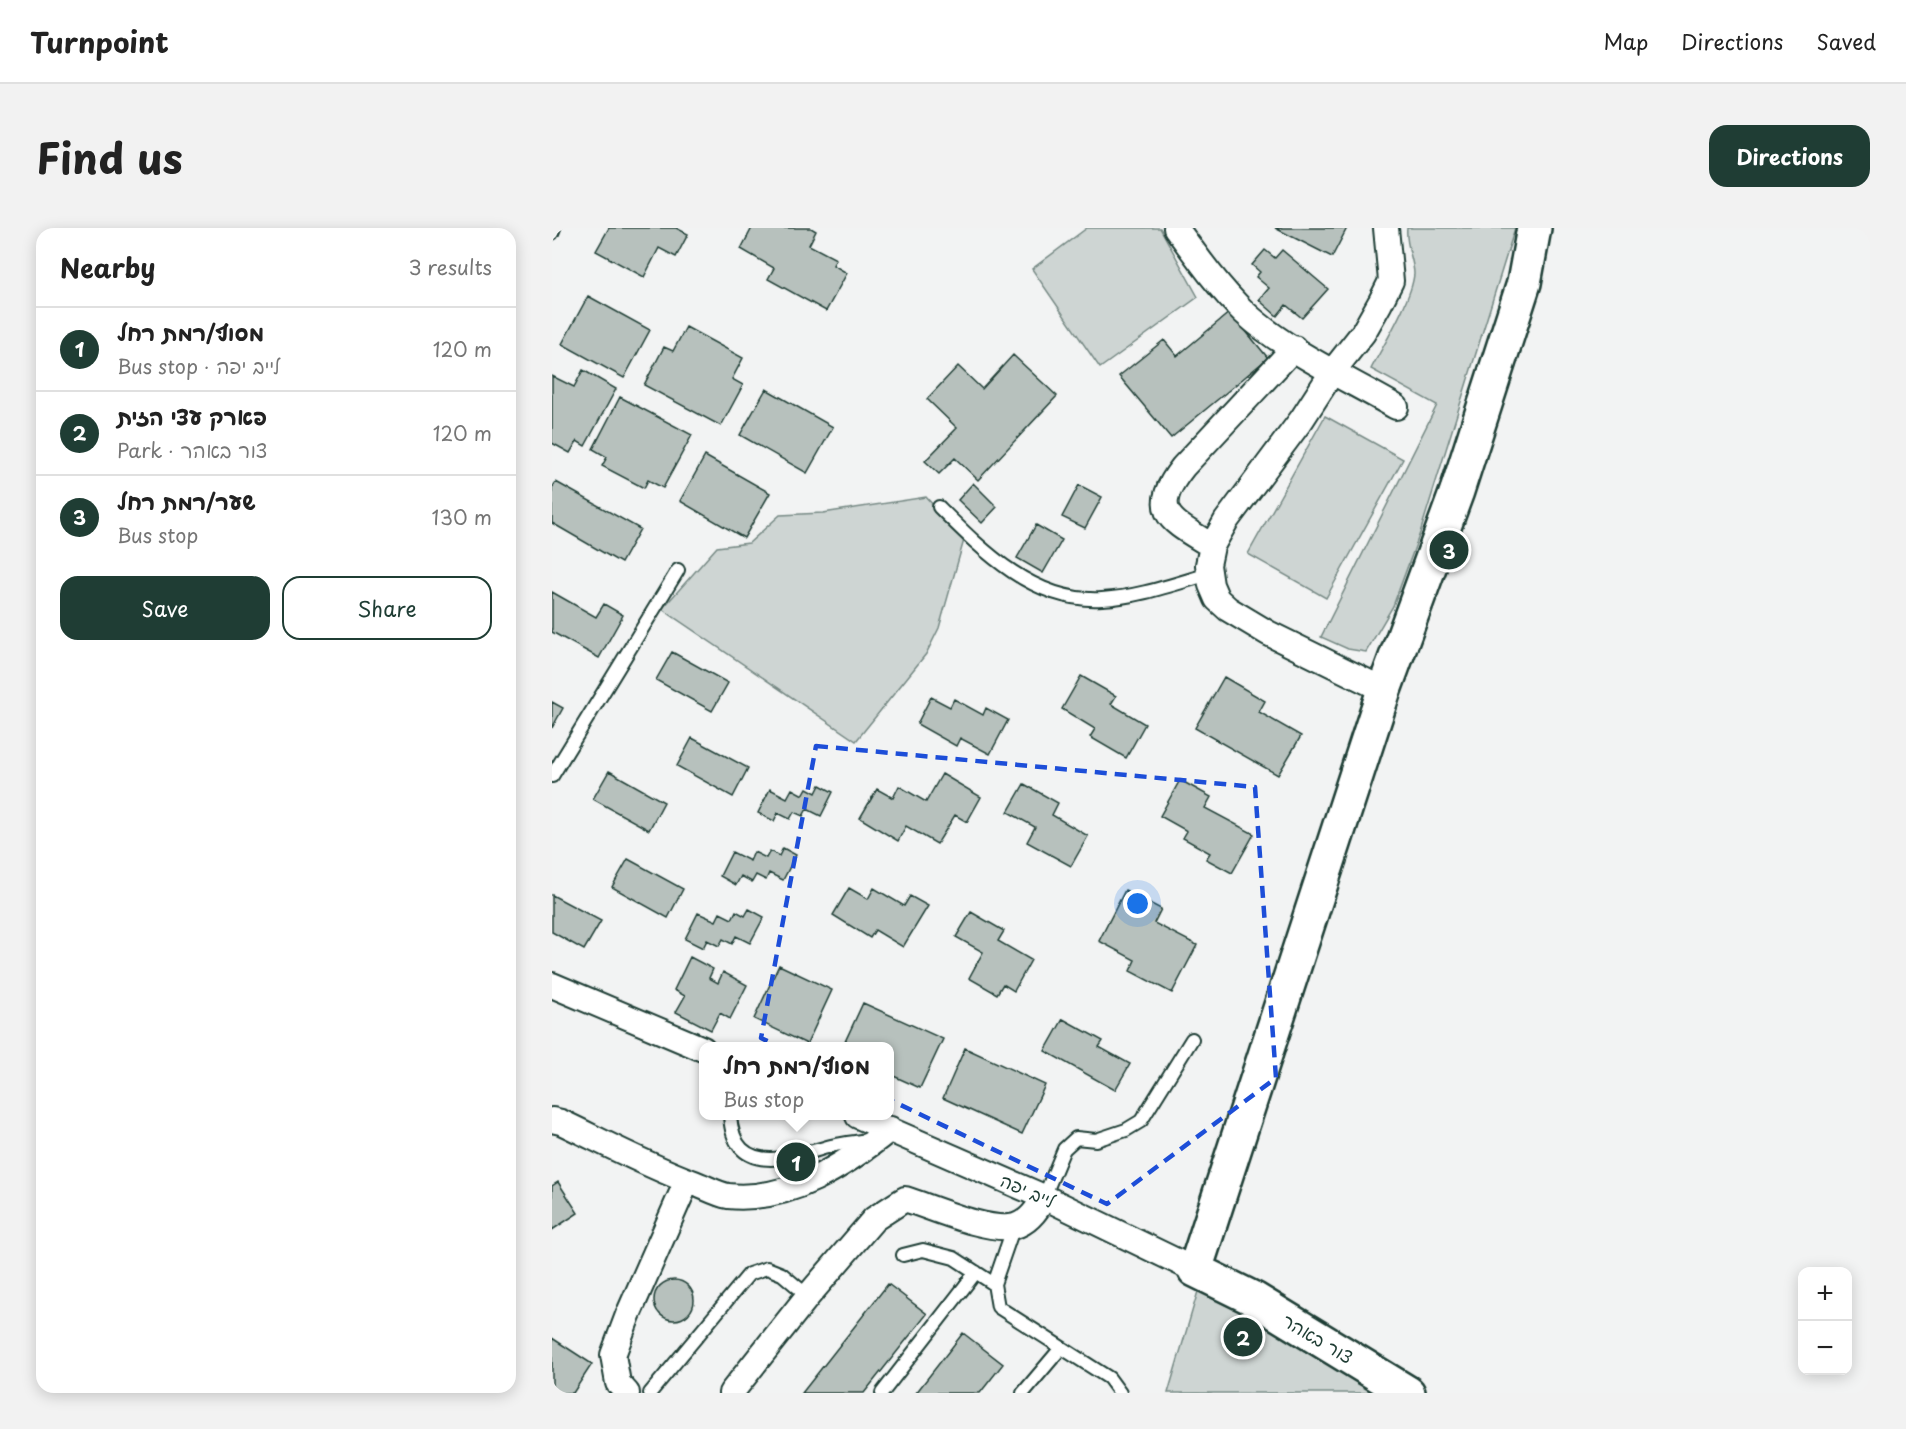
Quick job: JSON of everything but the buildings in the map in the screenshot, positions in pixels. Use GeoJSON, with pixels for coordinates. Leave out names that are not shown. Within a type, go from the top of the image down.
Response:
{"type":"FeatureCollection","features":[{"type":"Feature","properties":{"kind":"main road"},"geometry":{"type":"LineString","coordinates":[[1195,1270],[1384,690],[1457,491],[1524,283],[1534,228]]}},
{"type":"Feature","properties":{"kind":"main road","name":"צור באהר"},"geometry":{"type":"LineString","coordinates":[[1195,1270],[1254,1299],[1408,1393]]}},
{"type":"Feature","properties":{"kind":"street"},"geometry":{"type":"LineString","coordinates":[[1176,228],[1199,260],[1245,313],[1294,348],[1396,406]]}},
{"type":"Feature","properties":{"kind":"street"},"geometry":{"type":"LineString","coordinates":[[1384,690],[1268,633],[1228,609],[1217,599],[1211,585],[1208,565],[1212,546],[1226,521],[1302,418],[1333,371],[1363,333],[1391,281],[1386,228]]}},
{"type":"Feature","properties":{"kind":"street"},"geometry":{"type":"LineString","coordinates":[[1212,546],[1177,524],[1166,510],[1165,499],[1170,483],[1294,348]]}},
{"type":"Feature","properties":{"kind":"street"},"geometry":{"type":"LineString","coordinates":[[552,985],[699,1047]]}},
{"type":"Feature","properties":{"kind":"street"},"geometry":{"type":"LineString","coordinates":[[552,1120],[561,1122],[687,1181],[726,1196],[756,1196],[793,1188],[855,1157],[884,1134]]}},
{"type":"Feature","properties":{"kind":"street","name":"לייב יפה"},"geometry":{"type":"LineString","coordinates":[[864,1120],[884,1134],[1044,1197],[1195,1270]]}},
{"type":"Feature","properties":{"kind":"street"},"geometry":{"type":"LineString","coordinates":[[627,1393],[618,1383],[613,1355],[628,1315],[687,1181]]}},
{"type":"Feature","properties":{"kind":"street"},"geometry":{"type":"LineString","coordinates":[[731,1393],[808,1296],[874,1219],[905,1199],[981,1225],[1014,1226],[1036,1212],[1044,1197]]}},
{"type":"Feature","properties":{"kind":"lane"},"geometry":{"type":"LineString","coordinates":[[552,233],[554,228]]}},
{"type":"Feature","properties":{"kind":"lane"},"geometry":{"type":"LineString","coordinates":[[939,507],[983,551],[1016,574],[1052,592],[1076,598],[1102,599],[1151,590],[1209,574]]}},
{"type":"Feature","properties":{"kind":"lane"},"geometry":{"type":"LineString","coordinates":[[552,776],[678,570]]}},
{"type":"Feature","properties":{"kind":"lane"},"geometry":{"type":"LineString","coordinates":[[1044,1197],[1064,1149],[1076,1138],[1096,1140],[1126,1131],[1141,1121],[1192,1039]]}},
{"type":"Feature","properties":{"kind":"lane"},"geometry":{"type":"LineString","coordinates":[[730,1120],[732,1134],[743,1150],[755,1156],[777,1159],[884,1134]]}},
{"type":"Feature","properties":{"kind":"lane"},"geometry":{"type":"LineString","coordinates":[[1014,1226],[994,1284],[998,1307],[1109,1378],[1120,1393]]}},
{"type":"Feature","properties":{"kind":"lane"},"geometry":{"type":"LineString","coordinates":[[903,1255],[922,1250],[954,1258],[994,1284]]}},
{"type":"Feature","properties":{"kind":"lane"},"geometry":{"type":"LineString","coordinates":[[650,1393],[749,1274],[767,1268],[782,1274],[808,1296]]}},
{"type":"Feature","properties":{"kind":"lane"},"geometry":{"type":"LineString","coordinates":[[882,1393],[976,1272]]}},
{"type":"Feature","properties":{"kind":"lane"},"geometry":{"type":"LineString","coordinates":[[1023,1393],[1061,1347]]}},
{"type":"Feature","properties":{"kind":"highlighted area"},"geometry":{"type":"Polygon","coordinates":[[[816,746],[1255,787],[1276,1078],[1107,1204],[761,1038],[816,746]]]}},
{"type":"Feature","properties":{"kind":"shaded area"},"geometry":{"type":"Polygon","coordinates":[[[1087,228],[1160,228],[1198,297],[1100,368],[1032,269],[1087,228]]]}},
{"type":"Feature","properties":{"kind":"shaded area"},"geometry":{"type":"Polygon","coordinates":[[[1407,228],[1515,228],[1420,533],[1393,606],[1366,652],[1348,649],[1321,637],[1437,405],[1371,369],[1396,322],[1412,284],[1414,269],[1407,240],[1407,228]]]}},
{"type":"Feature","properties":{"kind":"shaded area"},"geometry":{"type":"Polygon","coordinates":[[[1325,416],[1403,459],[1326,598],[1248,554],[1325,416]]]}},
{"type":"Feature","properties":{"kind":"shaded area"},"geometry":{"type":"Polygon","coordinates":[[[926,497],[964,540],[939,628],[926,654],[856,741],[662,609],[717,547],[749,543],[780,515],[823,513],[926,497]]]}},
{"type":"Feature","properties":{"kind":"shaded area"},"geometry":{"type":"Polygon","coordinates":[[[1201,1281],[1404,1393],[1168,1393],[1201,1281]]]}},
{"type":"Feature","properties":{"kind":"place","name":"שער/רמת רחל"},"geometry":{"type":"Point","coordinates":[1449,550]}},
{"type":"Feature","properties":{"kind":"place","name":"מסוף/רמת רחל"},"geometry":{"type":"Point","coordinates":[796,1162]}},
{"type":"Feature","properties":{"kind":"place","name":"פארק עצי הזית"},"geometry":{"type":"Point","coordinates":[1243,1337]}}]}
